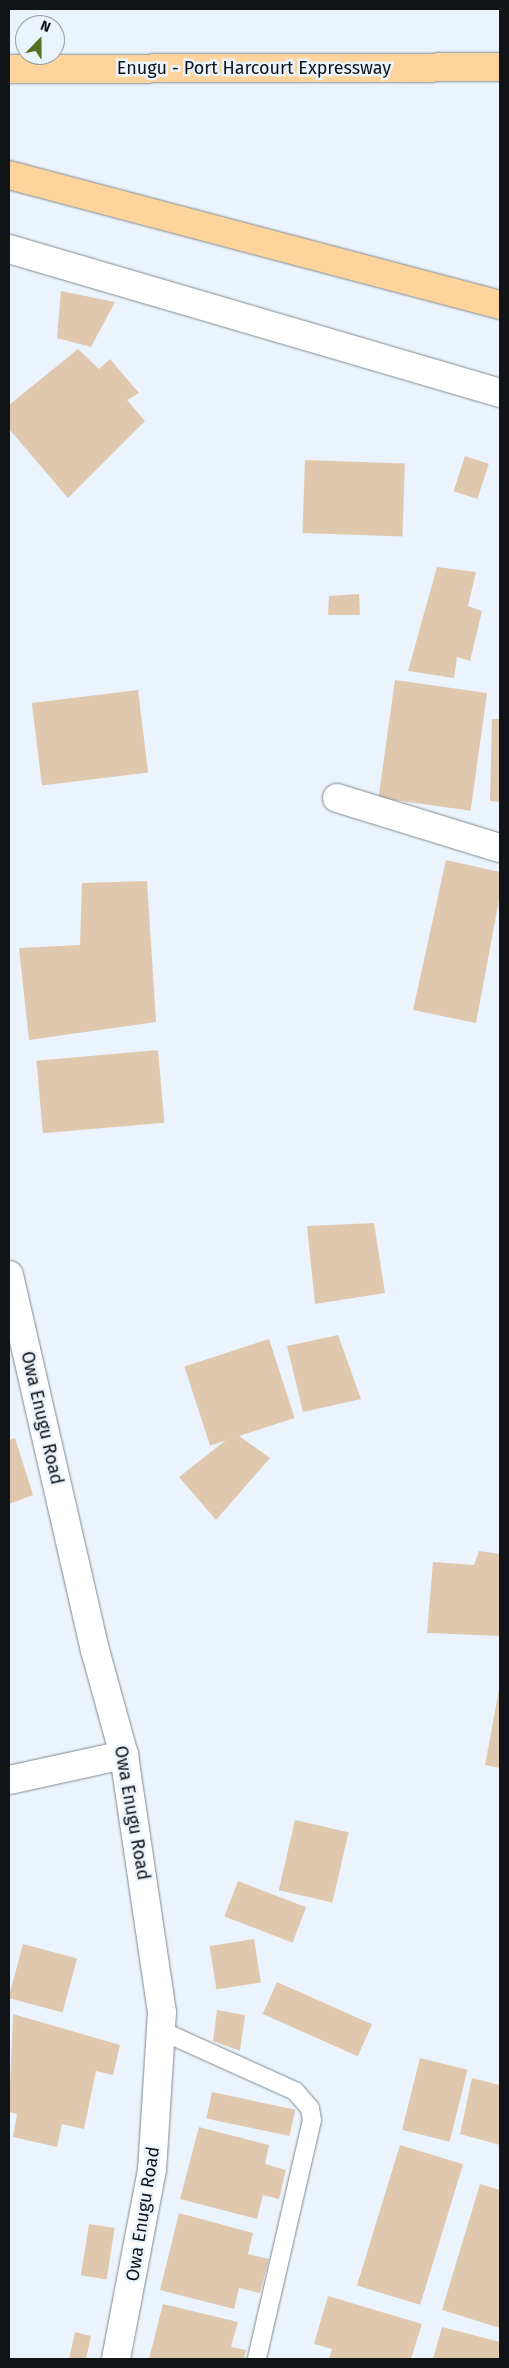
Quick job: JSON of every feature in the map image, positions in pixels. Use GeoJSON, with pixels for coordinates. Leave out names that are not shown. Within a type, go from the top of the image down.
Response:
{"type":"FeatureCollection","features":[{"type":"Feature","properties":{"kind":"highway","name":"Enugu - Port Harcourt Expressway"},"geometry":{"type":"LineString","coordinates":[[9,69],[500,67]]}},
{"type":"Feature","properties":{"kind":"highway"},"geometry":{"type":"LineString","coordinates":[[9,175],[500,306]]}},
{"type":"Feature","properties":{"kind":"street"},"geometry":{"type":"LineString","coordinates":[[9,249],[500,393]]}},
{"type":"Feature","properties":{"kind":"street"},"geometry":{"type":"LineString","coordinates":[[337,798],[500,848]]}},
{"type":"Feature","properties":{"kind":"street","name":"Owa Enugu Road"},"geometry":{"type":"LineString","coordinates":[[9,1274],[95,1650],[124,1755],[162,2031],[152,2170],[116,2359]]}},
{"type":"Feature","properties":{"kind":"street"},"geometry":{"type":"LineString","coordinates":[[9,1780],[124,1755]]}},
{"type":"Feature","properties":{"kind":"lane"},"geometry":{"type":"LineString","coordinates":[[162,2031],[295,2091],[310,2108],[312,2120],[257,2359]]}},
{"type":"Feature","properties":{"kind":"building"},"geometry":{"type":"Polygon","coordinates":[[[61,291],[115,302],[91,347],[57,338],[61,291]]]}},
{"type":"Feature","properties":{"kind":"building"},"geometry":{"type":"Polygon","coordinates":[[[78,349],[99,369],[110,359],[139,393],[127,400],[145,421],[68,498],[9,429],[9,405],[78,349]]]}},
{"type":"Feature","properties":{"kind":"building"},"geometry":{"type":"Polygon","coordinates":[[[465,456],[489,464],[477,499],[454,491],[465,456]]]}},
{"type":"Feature","properties":{"kind":"building"},"geometry":{"type":"Polygon","coordinates":[[[305,460],[405,463],[402,536],[302,533],[305,460]]]}},
{"type":"Feature","properties":{"kind":"building"},"geometry":{"type":"Polygon","coordinates":[[[437,567],[476,572],[468,606],[482,611],[470,661],[457,657],[454,678],[408,671],[437,567]]]}},
{"type":"Feature","properties":{"kind":"building"},"geometry":{"type":"Polygon","coordinates":[[[359,594],[360,615],[328,615],[329,596],[359,594]]]}},
{"type":"Feature","properties":{"kind":"building"},"geometry":{"type":"Polygon","coordinates":[[[395,680],[487,693],[471,811],[378,798],[395,680]]]}},
{"type":"Feature","properties":{"kind":"building"},"geometry":{"type":"Polygon","coordinates":[[[138,690],[148,772],[42,785],[32,703],[138,690]]]}},
{"type":"Feature","properties":{"kind":"building"},"geometry":{"type":"Polygon","coordinates":[[[492,719],[500,719],[500,802],[490,801],[492,719]]]}},
{"type":"Feature","properties":{"kind":"building"},"geometry":{"type":"Polygon","coordinates":[[[446,860],[500,872],[500,895],[476,1023],[413,1010],[446,860]]]}},
{"type":"Feature","properties":{"kind":"building"},"geometry":{"type":"Polygon","coordinates":[[[147,881],[156,1022],[29,1040],[19,948],[80,945],[82,883],[147,881]]]}},
{"type":"Feature","properties":{"kind":"building"},"geometry":{"type":"Polygon","coordinates":[[[158,1050],[164,1123],[43,1133],[36,1061],[158,1050]]]}},
{"type":"Feature","properties":{"kind":"building"},"geometry":{"type":"Polygon","coordinates":[[[374,1223],[385,1293],[315,1304],[307,1226],[374,1223]]]}},
{"type":"Feature","properties":{"kind":"building"},"geometry":{"type":"Polygon","coordinates":[[[338,1335],[361,1399],[303,1412],[287,1346],[338,1335]]]}},
{"type":"Feature","properties":{"kind":"building"},"geometry":{"type":"Polygon","coordinates":[[[269,1339],[295,1418],[210,1445],[184,1367],[269,1339]]]}},
{"type":"Feature","properties":{"kind":"building"},"geometry":{"type":"Polygon","coordinates":[[[235,1433],[270,1458],[216,1520],[179,1477],[235,1433]]]}},
{"type":"Feature","properties":{"kind":"building"},"geometry":{"type":"Polygon","coordinates":[[[15,1438],[33,1495],[9,1504],[9,1440],[15,1438]]]}},
{"type":"Feature","properties":{"kind":"building"},"geometry":{"type":"Polygon","coordinates":[[[479,1551],[500,1554],[500,1636],[427,1633],[433,1562],[474,1565],[479,1551]]]}},
{"type":"Feature","properties":{"kind":"building"},"geometry":{"type":"Polygon","coordinates":[[[500,1690],[500,1768],[485,1765],[500,1690]]]}},
{"type":"Feature","properties":{"kind":"building"},"geometry":{"type":"Polygon","coordinates":[[[295,1820],[349,1832],[332,1903],[279,1890],[295,1820]]]}},
{"type":"Feature","properties":{"kind":"building"},"geometry":{"type":"Polygon","coordinates":[[[238,1881],[306,1907],[293,1943],[224,1916],[238,1881]]]}},
{"type":"Feature","properties":{"kind":"building"},"geometry":{"type":"Polygon","coordinates":[[[254,1939],[261,1982],[216,1989],[210,1946],[254,1939]]]}},
{"type":"Feature","properties":{"kind":"building"},"geometry":{"type":"Polygon","coordinates":[[[23,1944],[77,1958],[63,2013],[9,1998],[23,1944]]]}},
{"type":"Feature","properties":{"kind":"building"},"geometry":{"type":"Polygon","coordinates":[[[277,1982],[372,2024],[358,2056],[263,2014],[277,1982]]]}},
{"type":"Feature","properties":{"kind":"building"},"geometry":{"type":"Polygon","coordinates":[[[217,2010],[245,2015],[240,2051],[213,2041],[217,2010]]]}},
{"type":"Feature","properties":{"kind":"building"},"geometry":{"type":"Polygon","coordinates":[[[13,2014],[120,2045],[113,2075],[96,2071],[84,2129],[62,2124],[57,2147],[13,2137],[17,2114],[9,2112],[13,2014]]]}},
{"type":"Feature","properties":{"kind":"building"},"geometry":{"type":"Polygon","coordinates":[[[420,2058],[468,2070],[450,2142],[402,2130],[420,2058]]]}},
{"type":"Feature","properties":{"kind":"building"},"geometry":{"type":"Polygon","coordinates":[[[472,2078],[500,2085],[500,2145],[460,2134],[472,2078]]]}},
{"type":"Feature","properties":{"kind":"building"},"geometry":{"type":"Polygon","coordinates":[[[212,2092],[295,2110],[290,2136],[206,2118],[212,2092]]]}},
{"type":"Feature","properties":{"kind":"building"},"geometry":{"type":"Polygon","coordinates":[[[199,2127],[269,2145],[265,2164],[286,2170],[279,2199],[263,2195],[257,2219],[180,2199],[199,2127]]]}},
{"type":"Feature","properties":{"kind":"building"},"geometry":{"type":"Polygon","coordinates":[[[400,2145],[463,2164],[420,2305],[357,2286],[400,2145]]]}},
{"type":"Feature","properties":{"kind":"building"},"geometry":{"type":"Polygon","coordinates":[[[480,2184],[500,2190],[500,2328],[442,2310],[480,2184]]]}},
{"type":"Feature","properties":{"kind":"building"},"geometry":{"type":"Polygon","coordinates":[[[179,2213],[253,2233],[248,2254],[269,2259],[260,2293],[239,2288],[234,2309],[160,2290],[179,2213]]]}},
{"type":"Feature","properties":{"kind":"building"},"geometry":{"type":"Polygon","coordinates":[[[89,2224],[115,2228],[107,2279],[81,2275],[89,2224]]]}},
{"type":"Feature","properties":{"kind":"building"},"geometry":{"type":"Polygon","coordinates":[[[328,2296],[422,2324],[411,2359],[329,2359],[332,2349],[314,2344],[328,2296]]]}},
{"type":"Feature","properties":{"kind":"building"},"geometry":{"type":"Polygon","coordinates":[[[163,2304],[238,2322],[231,2347],[246,2350],[244,2359],[149,2359],[163,2304]]]}},
{"type":"Feature","properties":{"kind":"building"},"geometry":{"type":"Polygon","coordinates":[[[442,2327],[500,2342],[500,2359],[433,2359],[442,2327]]]}},
{"type":"Feature","properties":{"kind":"building"},"geometry":{"type":"Polygon","coordinates":[[[75,2332],[91,2336],[86,2359],[69,2359],[75,2332]]]}}]}
